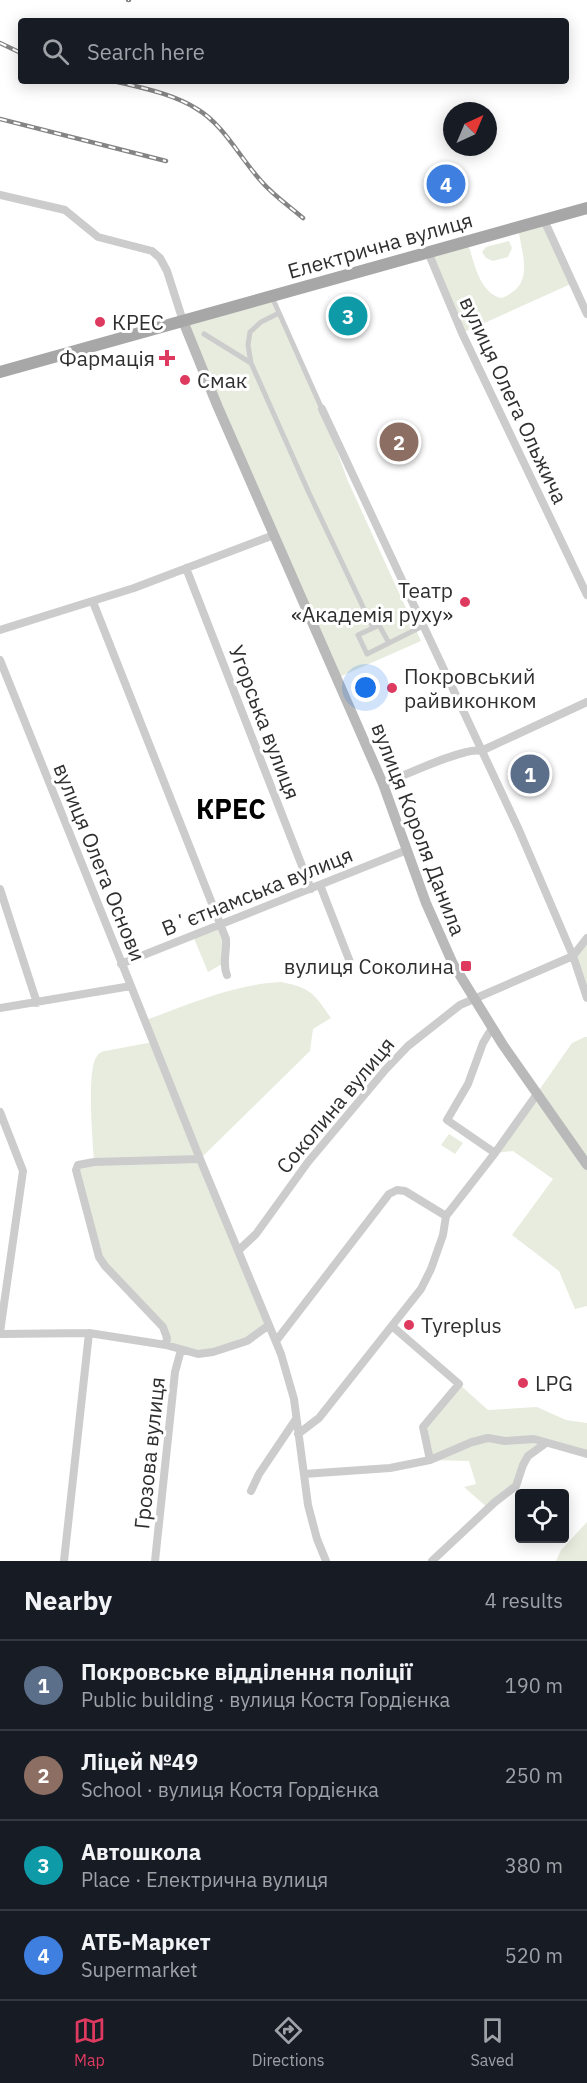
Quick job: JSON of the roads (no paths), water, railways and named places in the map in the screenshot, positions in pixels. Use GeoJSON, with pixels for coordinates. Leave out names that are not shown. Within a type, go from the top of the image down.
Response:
{"type":"FeatureCollection","features":[{"type":"Feature","properties":{"kind":"main road","name":"Електрична вулиця"},"geometry":{"type":"LineString","coordinates":[[0,372],[587,208]]}},
{"type":"Feature","properties":{"kind":"main road","name":"вулиця Короля Данила"},"geometry":{"type":"LineString","coordinates":[[183,321],[217,405],[383,784],[436,929],[474,1000],[587,1165]]}},
{"type":"Feature","properties":{"kind":"street"},"geometry":{"type":"LineString","coordinates":[[0,195],[65,210],[98,237],[152,251],[160,258],[167,271],[183,321]]}},
{"type":"Feature","properties":{"kind":"street"},"geometry":{"type":"LineString","coordinates":[[544,220],[587,314]]}},
{"type":"Feature","properties":{"kind":"street","name":"вулиця Олега Ольжича"},"geometry":{"type":"LineString","coordinates":[[428,252],[462,333],[587,595]]}},
{"type":"Feature","properties":{"kind":"street"},"geometry":{"type":"LineString","coordinates":[[271,296],[519,830],[573,956],[587,998]]}},
{"type":"Feature","properties":{"kind":"street"},"geometry":{"type":"LineString","coordinates":[[279,313],[261,322],[250,332],[251,363],[373,628]]}},
{"type":"Feature","properties":{"kind":"street"},"geometry":{"type":"LineString","coordinates":[[204,334],[251,363]]}},
{"type":"Feature","properties":{"kind":"street"},"geometry":{"type":"LineString","coordinates":[[0,630],[93,602],[274,535]]}},
{"type":"Feature","properties":{"kind":"street","name":"Угорська вулиця"},"geometry":{"type":"LineString","coordinates":[[186,568],[311,889]]}},
{"type":"Feature","properties":{"kind":"street"},"geometry":{"type":"LineString","coordinates":[[93,602],[221,925],[226,939],[227,951],[224,963],[227,975]]}},
{"type":"Feature","properties":{"kind":"street"},"geometry":{"type":"LineString","coordinates":[[389,643],[379,625],[358,635],[367,654],[389,643],[423,626]]}},
{"type":"Feature","properties":{"kind":"street","name":"вулиця Олега Основи"},"geometry":{"type":"LineString","coordinates":[[0,660],[131,986],[0,1008]]}},
{"type":"Feature","properties":{"kind":"street"},"geometry":{"type":"LineString","coordinates":[[383,784],[462,753],[476,749],[481,751],[587,702]]}},
{"type":"Feature","properties":{"kind":"street","name":"Вʼєтнамська вулиця"},"geometry":{"type":"LineString","coordinates":[[121,964],[407,850]]}},
{"type":"Feature","properties":{"kind":"street"},"geometry":{"type":"LineString","coordinates":[[320,885],[350,962]]}},
{"type":"Feature","properties":{"kind":"street"},"geometry":{"type":"LineString","coordinates":[[0,889],[37,1003]]}},
{"type":"Feature","properties":{"kind":"street"},"geometry":{"type":"LineString","coordinates":[[573,956],[587,939]]}},
{"type":"Feature","properties":{"kind":"street","name":"Соколина вулиця"},"geometry":{"type":"LineString","coordinates":[[239,1250],[256,1234],[308,1162],[408,1046],[450,1011],[573,956]]}},
{"type":"Feature","properties":{"kind":"street"},"geometry":{"type":"LineString","coordinates":[[131,986],[288,1375],[311,1517],[326,1561]]}},
{"type":"Feature","properties":{"kind":"street"},"geometry":{"type":"LineString","coordinates":[[492,1028],[480,1051],[468,1084],[447,1120],[495,1153]]}},
{"type":"Feature","properties":{"kind":"street"},"geometry":{"type":"LineString","coordinates":[[298,1434],[319,1418],[421,1289],[443,1235],[446,1216],[537,1094]]}},
{"type":"Feature","properties":{"kind":"street"},"geometry":{"type":"LineString","coordinates":[[0,1112],[23,1171],[0,1333],[89,1333],[166,1345],[198,1354],[213,1352],[247,1341],[269,1325]]}},
{"type":"Feature","properties":{"kind":"street"},"geometry":{"type":"LineString","coordinates":[[166,1345],[163,1327],[99,1257],[76,1170],[78,1165],[94,1162],[200,1159]]}},
{"type":"Feature","properties":{"kind":"street"},"geometry":{"type":"LineString","coordinates":[[276,1341],[389,1194],[397,1190],[405,1191],[446,1216]]}},
{"type":"Feature","properties":{"kind":"street"},"geometry":{"type":"LineString","coordinates":[[392,1326],[459,1384],[423,1427],[430,1460]]}},
{"type":"Feature","properties":{"kind":"street"},"geometry":{"type":"LineString","coordinates":[[64,1561],[89,1333]]}},
{"type":"Feature","properties":{"kind":"street","name":"Грозова вулиця"},"geometry":{"type":"LineString","coordinates":[[155,1561],[175,1372],[181,1350]]}},
{"type":"Feature","properties":{"kind":"street"},"geometry":{"type":"LineString","coordinates":[[251,1491],[259,1474],[296,1419]]}},
{"type":"Feature","properties":{"kind":"street"},"geometry":{"type":"LineString","coordinates":[[304,1474],[374,1471],[430,1460],[472,1442],[488,1438],[534,1439],[587,1454]]}},
{"type":"Feature","properties":{"kind":"street"},"geometry":{"type":"LineString","coordinates":[[432,1561],[495,1502],[516,1486],[528,1456],[546,1443]]}},
{"type":"Feature","properties":{"kind":"railway"},"geometry":{"type":"LineString","coordinates":[[0,43],[18,52]]}},
{"type":"Feature","properties":{"kind":"railway"},"geometry":{"type":"LineString","coordinates":[[126,84],[167,95],[187,103],[207,116],[224,133],[266,186],[303,218]]}},
{"type":"Feature","properties":{"kind":"railway"},"geometry":{"type":"LineString","coordinates":[[0,119],[166,161]]}},
{"type":"Feature","properties":{"kind":"place","name":"АТБ-Маркет"},"geometry":{"type":"Point","coordinates":[446,184]}},
{"type":"Feature","properties":{"kind":"place","name":"Автошкола"},"geometry":{"type":"Point","coordinates":[348,316]}},
{"type":"Feature","properties":{"kind":"place","name":"КРЕС"},"geometry":{"type":"Point","coordinates":[100,322]}},
{"type":"Feature","properties":{"kind":"place","name":"Фармація"},"geometry":{"type":"Point","coordinates":[167,358]}},
{"type":"Feature","properties":{"kind":"place","name":"Смак"},"geometry":{"type":"Point","coordinates":[185,380]}},
{"type":"Feature","properties":{"kind":"place","name":"Ліцей №49"},"geometry":{"type":"Point","coordinates":[399,442]}},
{"type":"Feature","properties":{"kind":"place","name":"Театр «Академія руху»"},"geometry":{"type":"Point","coordinates":[465,602]}},
{"type":"Feature","properties":{"kind":"place","name":"Покровський райвиконком"},"geometry":{"type":"Point","coordinates":[392,688]}},
{"type":"Feature","properties":{"kind":"place","name":"Покровське відділення поліції"},"geometry":{"type":"Point","coordinates":[530,774]}},
{"type":"Feature","properties":{"kind":"place","name":"вулиця Соколина"},"geometry":{"type":"Point","coordinates":[466,966]}},
{"type":"Feature","properties":{"kind":"place","name":"Tyreplus"},"geometry":{"type":"Point","coordinates":[409,1325]}},
{"type":"Feature","properties":{"kind":"place","name":"LPG"},"geometry":{"type":"Point","coordinates":[523,1383]}},
{"type":"Feature","properties":{"kind":"district","name":"КРЕС"},"geometry":{"type":"Point","coordinates":[231,808]}}]}
